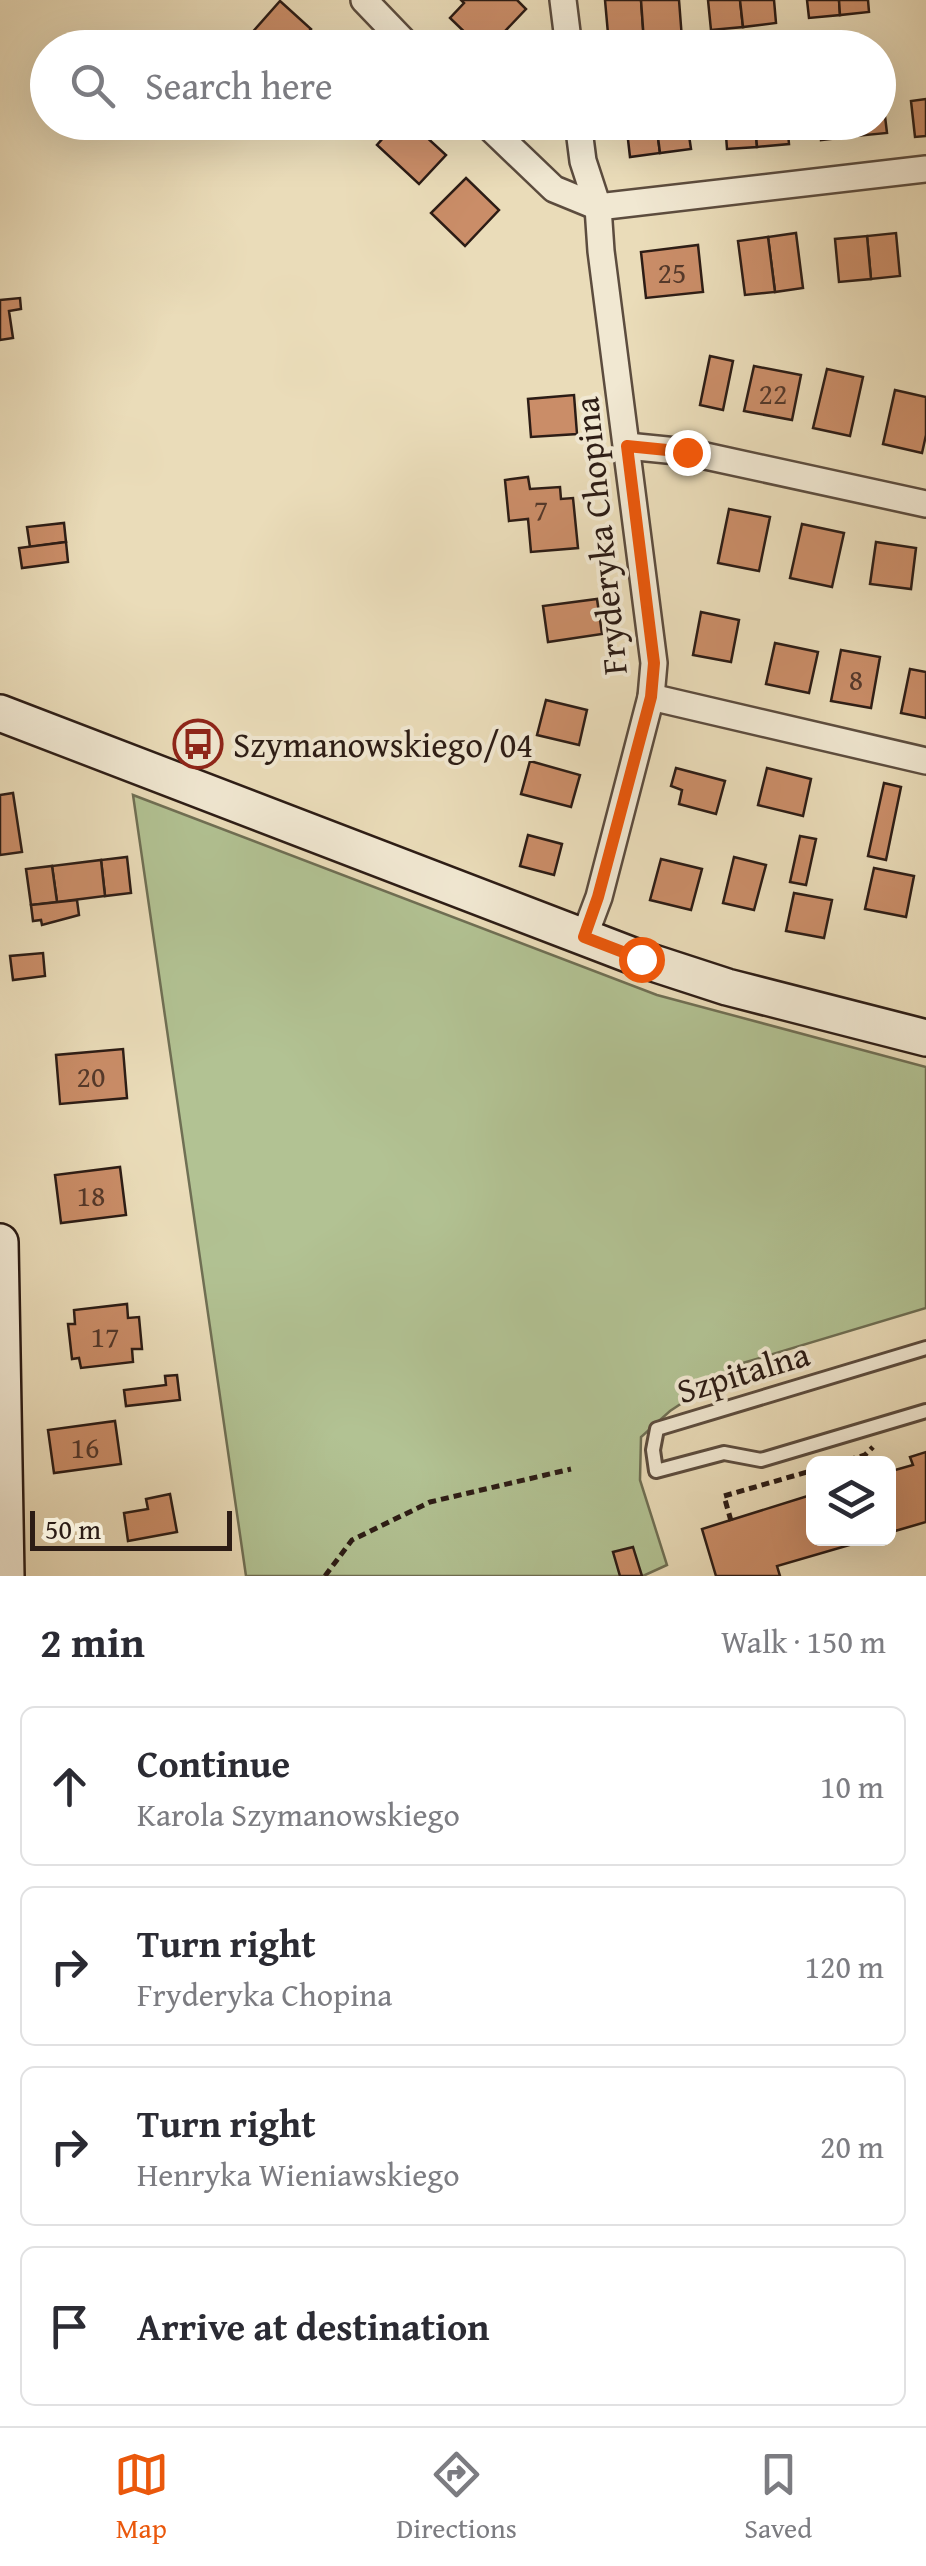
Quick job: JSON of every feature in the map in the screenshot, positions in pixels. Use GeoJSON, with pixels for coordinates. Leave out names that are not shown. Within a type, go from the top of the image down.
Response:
{"type":"FeatureCollection","features":[{"type":"Feature","properties":{"kind":"street"},"geometry":{"type":"LineString","coordinates":[[364,0],[393,30]]}},
{"type":"Feature","properties":{"kind":"street"},"geometry":{"type":"LineString","coordinates":[[563,0],[567,30]]}},
{"type":"Feature","properties":{"kind":"street"},"geometry":{"type":"LineString","coordinates":[[503,140],[554,189],[598,207],[926,169]]}},
{"type":"Feature","properties":{"kind":"street","name":"Fryderyka Chopina"},"geometry":{"type":"LineString","coordinates":[[580,140],[598,207],[600,250],[654,663],[651,697],[584,937]]}},
{"type":"Feature","properties":{"kind":"street"},"geometry":{"type":"LineString","coordinates":[[627,446],[687,452],[926,504]]}},
{"type":"Feature","properties":{"kind":"street"},"geometry":{"type":"LineString","coordinates":[[651,697],[926,761]]}},
{"type":"Feature","properties":{"kind":"street"},"geometry":{"type":"LineString","coordinates":[[0,713],[584,937],[727,987],[926,1038]]}},
{"type":"Feature","properties":{"kind":"street"},"geometry":{"type":"LineString","coordinates":[[0,1242],[6,1576]]}},
{"type":"Feature","properties":{"kind":"lane","name":"Szpitalna"},"geometry":{"type":"LineString","coordinates":[[926,1348],[656,1429],[656,1471],[724,1452],[761,1460],[926,1411]]}},
{"type":"Feature","properties":{"kind":"path"},"geometry":{"type":"LineString","coordinates":[[324,1576],[352,1540],[430,1502],[571,1469]]}},
{"type":"Feature","properties":{"kind":"path"},"geometry":{"type":"LineString","coordinates":[[731,1520],[724,1496],[806,1472]]}},
{"type":"Feature","properties":{"kind":"green space"},"geometry":{"type":"Polygon","coordinates":[[[133,795],[657,995],[926,1067],[926,1308],[743,1363],[670,1411],[641,1437],[640,1480],[667,1565],[643,1576],[246,1576],[133,795]]]}},
{"type":"Feature","properties":{"kind":"building"},"geometry":{"type":"Polygon","coordinates":[[[461,0],[517,0],[526,9],[506,30],[462,30],[450,18],[464,3],[461,0]]]}},
{"type":"Feature","properties":{"kind":"building"},"geometry":{"type":"Polygon","coordinates":[[[605,0],[641,0],[643,30],[608,30],[605,0]]]}},
{"type":"Feature","properties":{"kind":"building"},"geometry":{"type":"Polygon","coordinates":[[[641,0],[679,0],[681,30],[643,30],[641,0]]]}},
{"type":"Feature","properties":{"kind":"building"},"geometry":{"type":"Polygon","coordinates":[[[708,0],[740,0],[743,27],[711,30],[708,0]]]}},
{"type":"Feature","properties":{"kind":"building"},"geometry":{"type":"Polygon","coordinates":[[[740,0],[774,0],[776,23],[743,27],[740,0]]]}},
{"type":"Feature","properties":{"kind":"building"},"geometry":{"type":"Polygon","coordinates":[[[807,0],[839,0],[840,15],[809,18],[807,0]]]}},
{"type":"Feature","properties":{"kind":"building"},"geometry":{"type":"Polygon","coordinates":[[[839,0],[868,0],[869,12],[840,15],[839,0]]]}},
{"type":"Feature","properties":{"kind":"building"},"geometry":{"type":"Polygon","coordinates":[[[280,1],[311,29],[310,30],[254,30],[280,1]]]}},
{"type":"Feature","properties":{"kind":"building"},"geometry":{"type":"Polygon","coordinates":[[[926,99],[926,136],[915,137],[911,101],[926,99]]]}},
{"type":"Feature","properties":{"kind":"building"},"geometry":{"type":"Polygon","coordinates":[[[381,140],[430,140],[446,155],[419,184],[377,145],[381,140]]]}},
{"type":"Feature","properties":{"kind":"building"},"geometry":{"type":"Polygon","coordinates":[[[628,140],[658,140],[660,153],[630,157],[628,140]]]}},
{"type":"Feature","properties":{"kind":"building"},"geometry":{"type":"Polygon","coordinates":[[[658,140],[690,140],[691,149],[660,153],[658,140]]]}},
{"type":"Feature","properties":{"kind":"building"},"geometry":{"type":"Polygon","coordinates":[[[726,140],[756,140],[757,147],[727,149],[726,140]]]}},
{"type":"Feature","properties":{"kind":"building"},"geometry":{"type":"Polygon","coordinates":[[[756,140],[789,140],[789,144],[757,147],[756,140]]]}},
{"type":"Feature","properties":{"kind":"building"},"geometry":{"type":"Polygon","coordinates":[[[466,178],[499,210],[465,246],[431,213],[466,178]]]}},
{"type":"Feature","properties":{"kind":"building"},"geometry":{"type":"Polygon","coordinates":[[[796,233],[803,288],[775,292],[768,237],[796,233]]]}},
{"type":"Feature","properties":{"kind":"building"},"geometry":{"type":"Polygon","coordinates":[[[896,233],[900,276],[871,279],[867,236],[896,233]]]}},
{"type":"Feature","properties":{"kind":"building"},"geometry":{"type":"Polygon","coordinates":[[[867,236],[871,279],[839,282],[835,239],[867,236]]]}},
{"type":"Feature","properties":{"kind":"building"},"geometry":{"type":"Polygon","coordinates":[[[768,237],[775,292],[745,295],[738,241],[768,237]]]}},
{"type":"Feature","properties":{"kind":"building"},"geometry":{"type":"Polygon","coordinates":[[[698,245],[703,292],[646,298],[641,252],[698,245]]]}},
{"type":"Feature","properties":{"kind":"building"},"geometry":{"type":"Polygon","coordinates":[[[20,298],[21,309],[9,311],[13,338],[0,340],[0,300],[20,298]]]}},
{"type":"Feature","properties":{"kind":"building"},"geometry":{"type":"Polygon","coordinates":[[[710,356],[733,361],[723,410],[700,405],[710,356]]]}},
{"type":"Feature","properties":{"kind":"building"},"geometry":{"type":"Polygon","coordinates":[[[754,366],[801,375],[792,420],[744,411],[754,366]]]}},
{"type":"Feature","properties":{"kind":"building"},"geometry":{"type":"Polygon","coordinates":[[[827,369],[863,377],[850,436],[813,428],[827,369]]]}},
{"type":"Feature","properties":{"kind":"building"},"geometry":{"type":"Polygon","coordinates":[[[895,390],[926,397],[922,453],[883,444],[895,390]]]}},
{"type":"Feature","properties":{"kind":"building"},"geometry":{"type":"Polygon","coordinates":[[[574,395],[577,434],[531,437],[528,399],[574,395]]]}},
{"type":"Feature","properties":{"kind":"building"},"geometry":{"type":"Polygon","coordinates":[[[528,477],[530,489],[560,487],[561,499],[573,498],[578,548],[531,552],[528,519],[509,521],[505,480],[528,477]]]}},
{"type":"Feature","properties":{"kind":"building"},"geometry":{"type":"Polygon","coordinates":[[[729,509],[770,517],[759,571],[718,563],[729,509]]]}},
{"type":"Feature","properties":{"kind":"building"},"geometry":{"type":"Polygon","coordinates":[[[64,523],[66,542],[30,547],[27,527],[64,523]]]}},
{"type":"Feature","properties":{"kind":"building"},"geometry":{"type":"Polygon","coordinates":[[[802,524],[844,533],[832,587],[790,578],[802,524]]]}},
{"type":"Feature","properties":{"kind":"building"},"geometry":{"type":"Polygon","coordinates":[[[66,542],[68,562],[22,568],[19,548],[66,542]]]}},
{"type":"Feature","properties":{"kind":"building"},"geometry":{"type":"Polygon","coordinates":[[[876,542],[916,548],[911,589],[870,584],[876,542]]]}},
{"type":"Feature","properties":{"kind":"building"},"geometry":{"type":"Polygon","coordinates":[[[597,599],[602,634],[548,642],[543,606],[597,599]]]}},
{"type":"Feature","properties":{"kind":"building"},"geometry":{"type":"Polygon","coordinates":[[[701,612],[739,620],[731,662],[693,655],[701,612]]]}},
{"type":"Feature","properties":{"kind":"building"},"geometry":{"type":"Polygon","coordinates":[[[775,643],[818,652],[809,693],[766,684],[775,643]]]}},
{"type":"Feature","properties":{"kind":"building"},"geometry":{"type":"Polygon","coordinates":[[[841,650],[880,657],[871,708],[831,701],[841,650]]]}},
{"type":"Feature","properties":{"kind":"building"},"geometry":{"type":"Polygon","coordinates":[[[910,669],[926,672],[926,718],[901,713],[910,669]]]}},
{"type":"Feature","properties":{"kind":"building"},"geometry":{"type":"Polygon","coordinates":[[[546,700],[587,710],[579,745],[537,735],[546,700]]]}},
{"type":"Feature","properties":{"kind":"building"},"geometry":{"type":"Polygon","coordinates":[[[530,761],[580,775],[571,807],[521,794],[530,761]]]}},
{"type":"Feature","properties":{"kind":"building"},"geometry":{"type":"Polygon","coordinates":[[[676,768],[725,781],[716,814],[679,804],[682,790],[671,786],[676,768]]]}},
{"type":"Feature","properties":{"kind":"building"},"geometry":{"type":"Polygon","coordinates":[[[767,768],[811,779],[803,816],[758,805],[767,768]]]}},
{"type":"Feature","properties":{"kind":"building"},"geometry":{"type":"Polygon","coordinates":[[[884,783],[901,787],[886,860],[868,856],[884,783]]]}},
{"type":"Feature","properties":{"kind":"building"},"geometry":{"type":"Polygon","coordinates":[[[13,793],[22,852],[0,855],[0,795],[13,793]]]}},
{"type":"Feature","properties":{"kind":"building"},"geometry":{"type":"Polygon","coordinates":[[[528,835],[562,844],[554,875],[520,866],[528,835]]]}},
{"type":"Feature","properties":{"kind":"building"},"geometry":{"type":"Polygon","coordinates":[[[800,836],[816,839],[806,885],[790,882],[800,836]]]}},
{"type":"Feature","properties":{"kind":"building"},"geometry":{"type":"Polygon","coordinates":[[[127,857],[131,893],[105,896],[101,860],[127,857]]]}},
{"type":"Feature","properties":{"kind":"building"},"geometry":{"type":"Polygon","coordinates":[[[734,857],[766,865],[754,910],[723,903],[734,857]]]}},
{"type":"Feature","properties":{"kind":"building"},"geometry":{"type":"Polygon","coordinates":[[[661,859],[702,869],[691,910],[650,900],[661,859]]]}},
{"type":"Feature","properties":{"kind":"building"},"geometry":{"type":"Polygon","coordinates":[[[101,860],[105,896],[57,902],[52,866],[101,860]]]}},
{"type":"Feature","properties":{"kind":"building"},"geometry":{"type":"Polygon","coordinates":[[[52,866],[57,902],[31,905],[26,869],[52,866]]]}},
{"type":"Feature","properties":{"kind":"building"},"geometry":{"type":"Polygon","coordinates":[[[874,868],[914,876],[906,917],[865,909],[874,868]]]}},
{"type":"Feature","properties":{"kind":"building"},"geometry":{"type":"Polygon","coordinates":[[[794,893],[832,900],[824,938],[786,931],[794,893]]]}},
{"type":"Feature","properties":{"kind":"building"},"geometry":{"type":"Polygon","coordinates":[[[77,900],[79,915],[42,925],[41,920],[33,921],[31,905],[77,900]]]}},
{"type":"Feature","properties":{"kind":"building"},"geometry":{"type":"Polygon","coordinates":[[[43,953],[45,976],[13,980],[10,956],[43,953]]]}},
{"type":"Feature","properties":{"kind":"building"},"geometry":{"type":"Polygon","coordinates":[[[123,1049],[127,1098],[60,1104],[56,1055],[123,1049]]]}},
{"type":"Feature","properties":{"kind":"building"},"geometry":{"type":"Polygon","coordinates":[[[120,1167],[126,1215],[61,1223],[55,1175],[120,1167]]]}},
{"type":"Feature","properties":{"kind":"building"},"geometry":{"type":"Polygon","coordinates":[[[127,1304],[128,1318],[139,1317],[142,1349],[132,1349],[133,1362],[81,1368],[79,1358],[72,1359],[68,1324],[75,1324],[74,1310],[127,1304]]]}},
{"type":"Feature","properties":{"kind":"building"},"geometry":{"type":"Polygon","coordinates":[[[177,1375],[180,1400],[126,1406],[124,1390],[166,1385],[165,1376],[177,1375]]]}},
{"type":"Feature","properties":{"kind":"building"},"geometry":{"type":"Polygon","coordinates":[[[115,1421],[121,1464],[54,1473],[48,1430],[115,1421]]]}},
{"type":"Feature","properties":{"kind":"building"},"geometry":{"type":"Polygon","coordinates":[[[926,1452],[926,1522],[896,1531],[896,1470],[913,1465],[910,1457],[926,1452]]]}},
{"type":"Feature","properties":{"kind":"building"},"geometry":{"type":"Polygon","coordinates":[[[170,1494],[177,1532],[128,1541],[124,1513],[148,1509],[146,1499],[170,1494]]]}},
{"type":"Feature","properties":{"kind":"building"},"geometry":{"type":"Polygon","coordinates":[[[806,1496],[806,1546],[846,1546],[777,1566],[780,1576],[716,1576],[702,1529],[806,1496]]]}},
{"type":"Feature","properties":{"kind":"building"},"geometry":{"type":"Polygon","coordinates":[[[633,1547],[642,1576],[620,1576],[613,1552],[633,1547]]]}},
{"type":"Feature","properties":{"kind":"place","name":"Szymanowskiego/04"},"geometry":{"type":"Point","coordinates":[198,744]}},
{"type":"Feature","properties":{"kind":"route"},"geometry":{"type":"LineString","coordinates":[[641,959],[584,937],[651,697],[654,663],[627,446],[687,452]]}}]}
